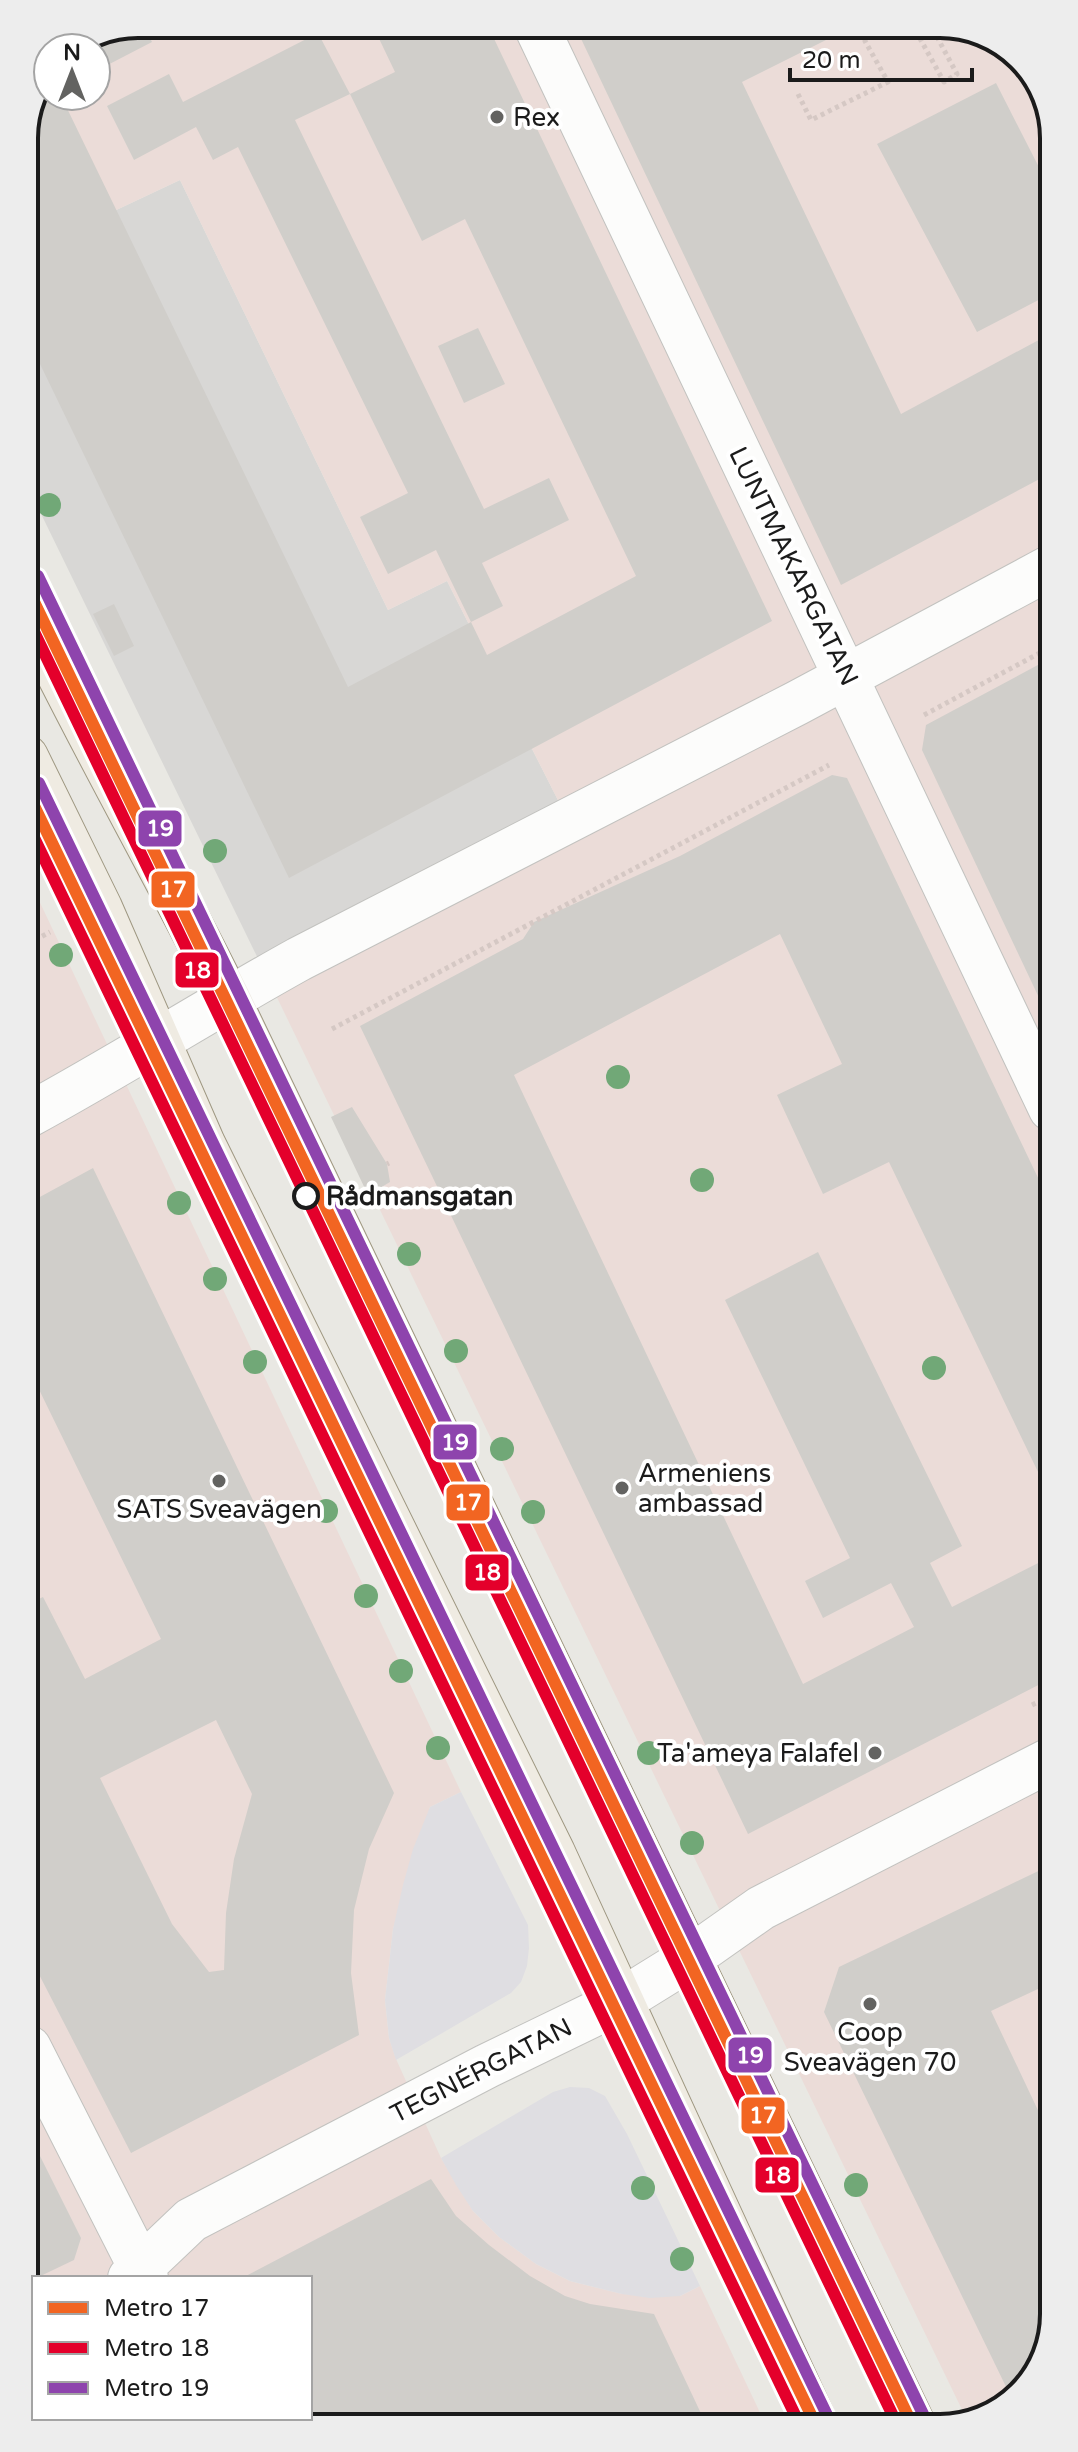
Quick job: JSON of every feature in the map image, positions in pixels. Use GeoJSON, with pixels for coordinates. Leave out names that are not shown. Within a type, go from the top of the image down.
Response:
{"type":"FeatureCollection","features":[{"type":"Feature","properties":{"kind":"main road"},"geometry":{"type":"LineString","coordinates":[[38,633],[228,999],[908,2414]]}},
{"type":"Feature","properties":{"kind":"main road"},"geometry":{"type":"LineString","coordinates":[[38,781],[100,908],[210,1158],[553,1853],[811,2414]]}},
{"type":"Feature","properties":{"kind":"street","name":"LUNTMAKARGATAN"},"geometry":{"type":"LineString","coordinates":[[542,38],[1040,1086]]}},
{"type":"Feature","properties":{"kind":"street"},"geometry":{"type":"LineString","coordinates":[[38,1110],[159,1043],[228,999],[356,929],[1040,573]]}},
{"type":"Feature","properties":{"kind":"street","name":"TEGNÉRGATAN"},"geometry":{"type":"LineString","coordinates":[[139,2275],[191,2220],[487,2066],[619,2002],[690,1958],[761,1908],[1040,1765]]}},
{"type":"Feature","properties":{"kind":"street"},"geometry":{"type":"LineString","coordinates":[[38,2067],[139,2275]]}},
{"type":"Feature","properties":{"kind":"path"},"geometry":{"type":"LineString","coordinates":[[798,94],[811,120],[888,82],[865,41],[867,38]]}},
{"type":"Feature","properties":{"kind":"path"},"geometry":{"type":"LineString","coordinates":[[920,38],[944,82],[957,74],[938,38]]}},
{"type":"Feature","properties":{"kind":"path"},"geometry":{"type":"LineString","coordinates":[[914,721],[1040,653]]}},
{"type":"Feature","properties":{"kind":"path"},"geometry":{"type":"LineString","coordinates":[[332,1029],[829,764],[840,769]]}},
{"type":"Feature","properties":{"kind":"path"},"geometry":{"type":"LineString","coordinates":[[38,938],[50,932]]}},
{"type":"Feature","properties":{"kind":"shaded area"},"geometry":{"type":"Polygon","coordinates":[[[138,38],[946,38],[978,46],[1001,59],[1027,88],[1035,106],[1040,138],[1040,2314],[1035,2346],[1027,2364],[1011,2385],[972,2409],[963,2411],[268,979],[569,822],[447,581],[388,610],[180,180],[38,247],[38,132],[41,112],[112,112],[112,42],[138,38]]]}},
{"type":"Feature","properties":{"kind":"shaded area"},"geometry":{"type":"Polygon","coordinates":[[[180,180],[388,610],[447,581],[569,822],[268,979],[38,508],[38,247],[180,180]]]}},
{"type":"Feature","properties":{"kind":"shaded area"},"geometry":{"type":"Polygon","coordinates":[[[38,898],[461,1792],[430,1807],[393,1929],[385,2000],[389,2038],[396,2059],[441,2158],[473,2211],[499,2237],[536,2264],[570,2281],[622,2294],[680,2296],[700,2286],[761,2414],[312,2414],[312,2276],[38,2276],[38,898]]]}},
{"type":"Feature","properties":{"kind":"shaded area"},"geometry":{"type":"Polygon","coordinates":[[[461,1792],[528,1925],[527,1966],[521,1982],[511,1993],[396,2060],[389,2038],[385,2000],[393,1929],[403,1885],[430,1807],[461,1792]]]}},
{"type":"Feature","properties":{"kind":"shaded area"},"geometry":{"type":"Polygon","coordinates":[[[570,2087],[589,2088],[605,2096],[627,2134],[700,2286],[680,2296],[650,2298],[570,2281],[536,2264],[499,2237],[473,2211],[456,2185],[441,2158],[553,2092],[570,2087]]]}},
{"type":"Feature","properties":{"kind":"building"},"geometry":{"type":"Polygon","coordinates":[[[138,38],[150,38],[152,42],[112,63],[112,42],[138,38]]]}},
{"type":"Feature","properties":{"kind":"building"},"geometry":{"type":"Polygon","coordinates":[[[308,38],[321,38],[350,94],[295,120],[484,509],[549,478],[569,520],[482,563],[503,606],[471,622],[436,550],[388,574],[360,517],[408,493],[238,147],[213,160],[196,127],[134,160],[110,112],[112,103],[169,74],[183,102],[308,38]]]}},
{"type":"Feature","properties":{"kind":"building"},"geometry":{"type":"Polygon","coordinates":[[[379,38],[494,38],[772,621],[289,878],[38,360],[38,132],[41,112],[69,112],[348,687],[471,622],[487,655],[636,576],[465,219],[422,241],[350,94],[395,72],[379,38]]]}},
{"type":"Feature","properties":{"kind":"building"},"geometry":{"type":"Polygon","coordinates":[[[581,38],[825,38],[742,82],[901,414],[1040,339],[1040,479],[841,585],[581,38]]]}},
{"type":"Feature","properties":{"kind":"building"},"geometry":{"type":"Polygon","coordinates":[[[996,83],[1040,169],[1040,299],[977,332],[877,144],[996,83]]]}},
{"type":"Feature","properties":{"kind":"building"},"geometry":{"type":"Polygon","coordinates":[[[478,328],[505,384],[464,403],[438,346],[478,328]]]}},
{"type":"Feature","properties":{"kind":"building"},"geometry":{"type":"Polygon","coordinates":[[[114,604],[134,646],[114,656],[93,614],[114,604]]]}},
{"type":"Feature","properties":{"kind":"building"},"geometry":{"type":"Polygon","coordinates":[[[1040,664],[1040,1000],[922,750],[926,725],[1040,664]]]}},
{"type":"Feature","properties":{"kind":"building"},"geometry":{"type":"Polygon","coordinates":[[[832,775],[847,778],[1040,1182],[1040,1476],[889,1162],[823,1194],[777,1095],[842,1064],[780,934],[514,1075],[803,1684],[914,1627],[891,1583],[823,1618],[805,1581],[850,1558],[725,1300],[818,1252],[962,1546],[930,1563],[952,1607],[1040,1562],[1040,1684],[748,1834],[360,1026],[523,939],[534,922],[680,856],[832,775]]]}},
{"type":"Feature","properties":{"kind":"building"},"geometry":{"type":"Polygon","coordinates":[[[352,1107],[387,1164],[390,1182],[368,1195],[331,1117],[352,1107]]]}},
{"type":"Feature","properties":{"kind":"building"},"geometry":{"type":"Polygon","coordinates":[[[93,1168],[394,1793],[369,1849],[354,1910],[351,1973],[359,2035],[131,2153],[38,1972],[38,1599],[43,1597],[85,1679],[161,1639],[38,1387],[38,1198],[93,1168]],[[216,1720],[100,1778],[172,1924],[209,1972],[224,1970],[226,1913],[234,1859],[252,1794],[216,1720]]]}},
{"type":"Feature","properties":{"kind":"building"},"geometry":{"type":"Polygon","coordinates":[[[1040,1870],[1040,1988],[991,2011],[1040,2115],[1038,2333],[1027,2364],[1007,2388],[824,2012],[839,1967],[1040,1870]]]}},
{"type":"Feature","properties":{"kind":"building"},"geometry":{"type":"Polygon","coordinates":[[[38,2152],[81,2238],[74,2260],[38,2276],[38,2152]]]}},
{"type":"Feature","properties":{"kind":"building"},"geometry":{"type":"Polygon","coordinates":[[[431,2179],[456,2216],[530,2276],[565,2296],[590,2304],[654,2314],[701,2414],[312,2414],[312,2276],[246,2276],[431,2179]]]}},
{"type":"Feature","properties":{"kind":"metro line","name":"19"},"geometry":{"type":"LineString","coordinates":[[38,576],[923,2414]]}},
{"type":"Feature","properties":{"kind":"metro line","name":"17"},"geometry":{"type":"LineString","coordinates":[[38,610],[907,2414]]}},
{"type":"Feature","properties":{"kind":"metro line","name":"18"},"geometry":{"type":"LineString","coordinates":[[38,640],[892,2414]]}},
{"type":"Feature","properties":{"kind":"metro line","name":"19"},"geometry":{"type":"LineString","coordinates":[[39,783],[827,2414]]}},
{"type":"Feature","properties":{"kind":"metro line","name":"17"},"geometry":{"type":"LineString","coordinates":[[38,814],[811,2414]]}},
{"type":"Feature","properties":{"kind":"metro line","name":"18"},"geometry":{"type":"LineString","coordinates":[[38,846],[795,2414]]}},
{"type":"Feature","properties":{"kind":"place","name":"Rex"},"geometry":{"type":"Point","coordinates":[497,117]}},
{"type":"Feature","properties":{"kind":"place","name":"Rådmansgatan"},"geometry":{"type":"Point","coordinates":[306,1196]}},
{"type":"Feature","properties":{"kind":"place","name":"SATS Sveavägen"},"geometry":{"type":"Point","coordinates":[219,1481]}},
{"type":"Feature","properties":{"kind":"place","name":"Armeniens ambassad"},"geometry":{"type":"Point","coordinates":[622,1488]}},
{"type":"Feature","properties":{"kind":"place","name":"Ta'ameya Falafel"},"geometry":{"type":"Point","coordinates":[875,1753]}},
{"type":"Feature","properties":{"kind":"place","name":"Coop Sveavägen 70"},"geometry":{"type":"Point","coordinates":[870,2004]}}]}
